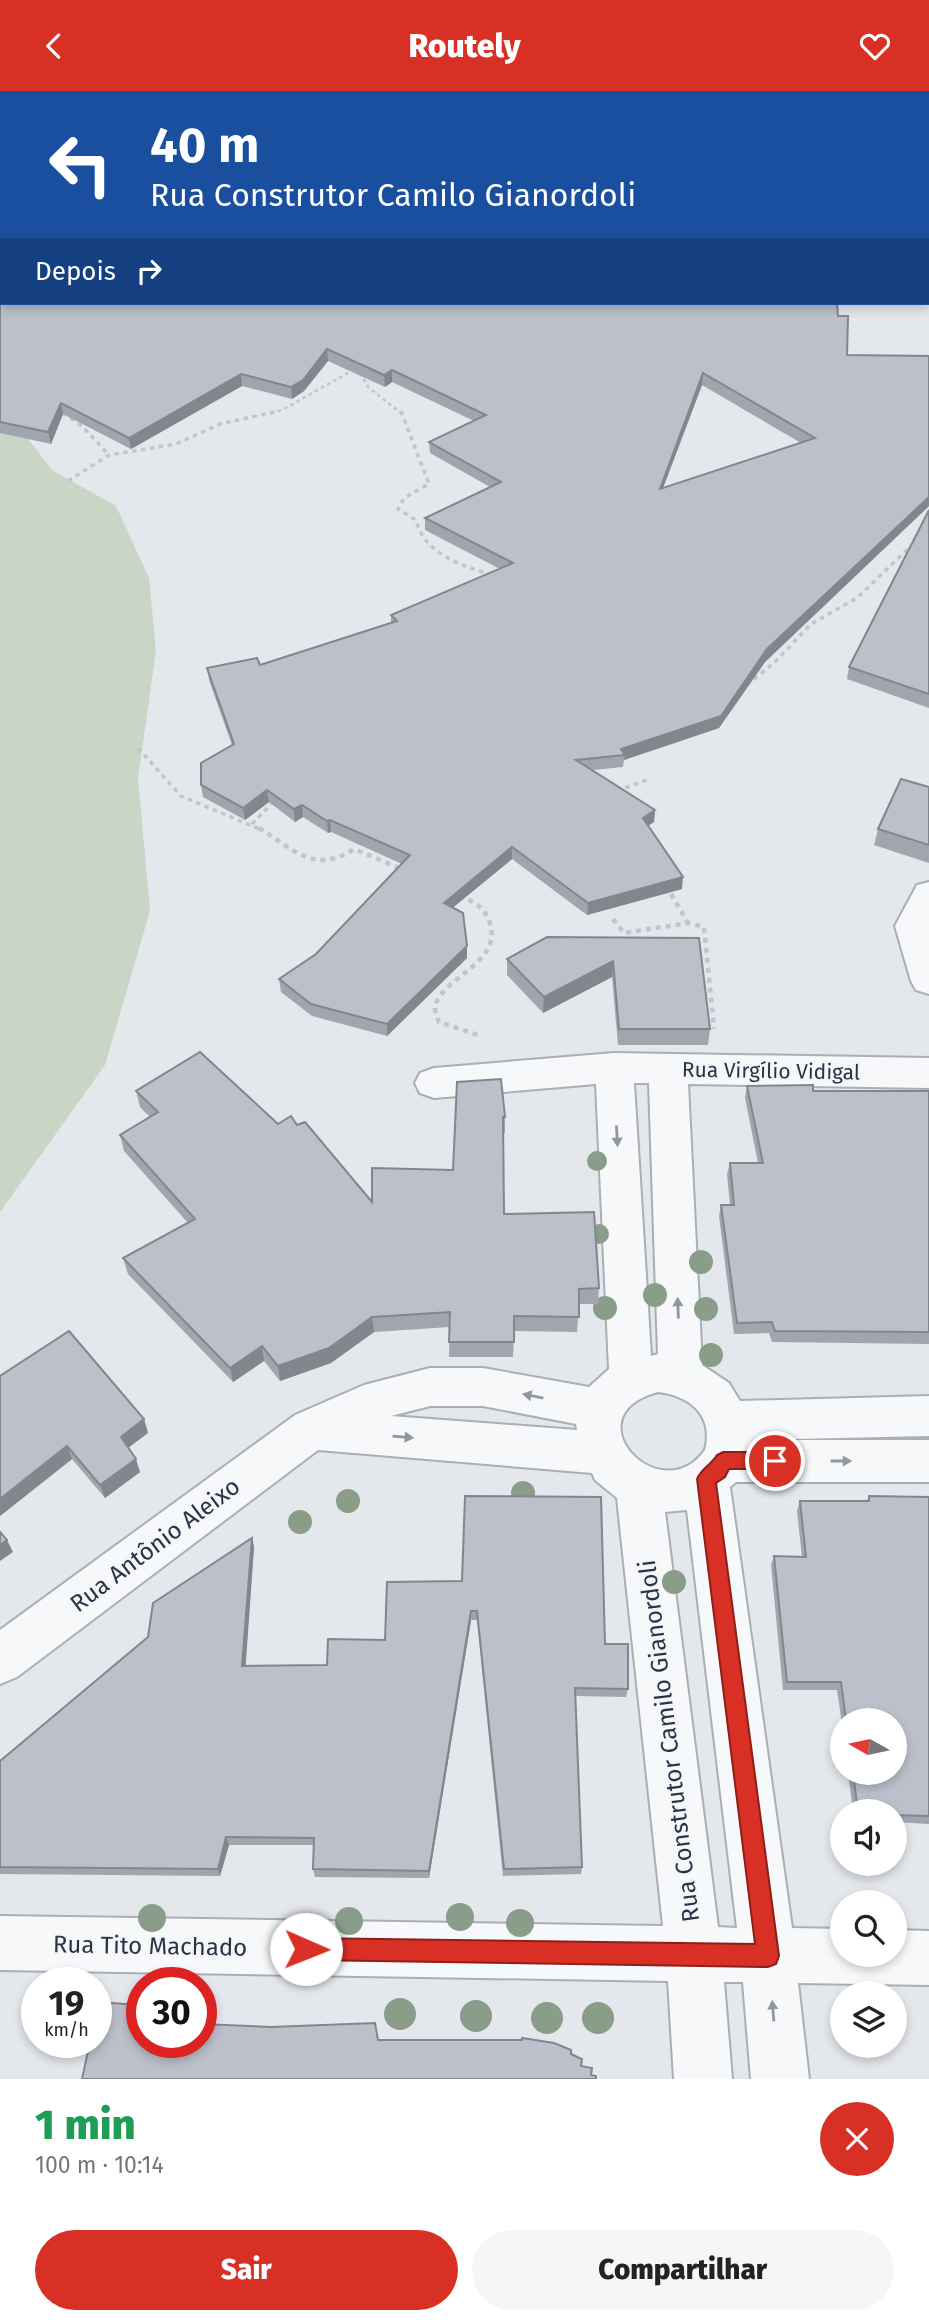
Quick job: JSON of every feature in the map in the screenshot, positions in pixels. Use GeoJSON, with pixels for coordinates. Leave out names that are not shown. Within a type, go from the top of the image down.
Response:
{"type":"FeatureCollection","features":[{"type":"Feature","properties":{"kind":"street"},"geometry":{"type":"LineString","coordinates":[[929,894],[913,926],[929,981]]}},
{"type":"Feature","properties":{"kind":"street","name":"Rua Virgílio Vidigal"},"geometry":{"type":"LineString","coordinates":[[434,1083],[614,1068],[929,1073]]}},
{"type":"Feature","properties":{"kind":"street"},"geometry":{"type":"LineString","coordinates":[[614,1068],[616,1394],[597,1438],[621,1470]]}},
{"type":"Feature","properties":{"kind":"street"},"geometry":{"type":"LineString","coordinates":[[668,1069],[681,1376]]}},
{"type":"Feature","properties":{"kind":"street"},"geometry":{"type":"LineString","coordinates":[[616,1394],[641,1374],[658,1373],[681,1376],[703,1387],[719,1402],[719,1454],[780,2079]]}},
{"type":"Feature","properties":{"kind":"street","name":"Rua Antônio Aleixo"},"geometry":{"type":"LineString","coordinates":[[0,1660],[311,1429],[380,1399],[430,1387],[616,1394]]}},
{"type":"Feature","properties":{"kind":"street"},"geometry":{"type":"LineString","coordinates":[[311,1429],[621,1470],[662,1492],[693,1489],[719,1454],[929,1416]]}},
{"type":"Feature","properties":{"kind":"street"},"geometry":{"type":"LineString","coordinates":[[719,1454],[929,1461]]}},
{"type":"Feature","properties":{"kind":"street","name":"Rua Construtor Camilo Gianordoli"},"geometry":{"type":"LineString","coordinates":[[621,1470],[694,1957],[703,2079]]}},
{"type":"Feature","properties":{"kind":"street","name":"Rua Tito Machado"},"geometry":{"type":"LineString","coordinates":[[0,1943],[694,1957],[929,1958]]}},
{"type":"Feature","properties":{"kind":"path"},"geometry":{"type":"LineString","coordinates":[[68,481],[109,456],[176,444],[220,423],[282,410],[357,368],[369,388],[400,409],[429,484],[404,498],[398,509],[416,520],[416,533],[428,547],[476,571],[503,578]]}},
{"type":"Feature","properties":{"kind":"path"},"geometry":{"type":"LineString","coordinates":[[55,407],[83,427],[109,456]]}},
{"type":"Feature","properties":{"kind":"path"},"geometry":{"type":"LineString","coordinates":[[744,687],[775,662],[811,624],[857,598],[917,542]]}},
{"type":"Feature","properties":{"kind":"path"},"geometry":{"type":"LineString","coordinates":[[891,564],[904,566]]}},
{"type":"Feature","properties":{"kind":"path"},"geometry":{"type":"LineString","coordinates":[[138,748],[181,796],[253,824],[315,862],[337,860],[354,849],[360,840]]}},
{"type":"Feature","properties":{"kind":"path"},"geometry":{"type":"LineString","coordinates":[[611,793],[649,779]]}},
{"type":"Feature","properties":{"kind":"path"},"geometry":{"type":"LineString","coordinates":[[253,824],[278,797]]}},
{"type":"Feature","properties":{"kind":"path"},"geometry":{"type":"LineString","coordinates":[[354,849],[408,872]]}},
{"type":"Feature","properties":{"kind":"path"},"geometry":{"type":"LineString","coordinates":[[462,886],[453,894],[473,900],[486,913],[493,927],[492,940],[485,954],[437,1000],[435,1012],[439,1022],[453,1029],[472,1031],[483,1037],[488,1053],[510,1076]]}},
{"type":"Feature","properties":{"kind":"path"},"geometry":{"type":"LineString","coordinates":[[671,894],[688,923]]}},
{"type":"Feature","properties":{"kind":"path"},"geometry":{"type":"LineString","coordinates":[[613,919],[624,933],[688,923],[704,927],[718,1070]]}},
{"type":"Feature","properties":{"kind":"green space"},"geometry":{"type":"Polygon","coordinates":[[[0,376],[15,422],[52,470],[116,506],[149,578],[156,651],[138,778],[150,911],[105,1065],[0,1212],[0,376]]]}},
{"type":"Feature","properties":{"kind":"building"},"geometry":{"type":"Polygon","coordinates":[[[0,305],[837,305],[838,316],[848,316],[847,355],[929,356],[929,497],[767,649],[721,716],[621,749],[625,755],[576,760],[655,810],[643,818],[683,877],[588,903],[512,847],[444,903],[463,913],[467,946],[387,1024],[311,1004],[279,979],[316,954],[410,855],[327,821],[302,805],[294,809],[267,790],[243,808],[201,785],[201,763],[234,744],[207,668],[257,658],[260,665],[397,621],[391,615],[513,563],[425,518],[501,482],[429,442],[486,415],[392,370],[384,375],[327,349],[303,380],[291,387],[241,374],[129,438],[61,403],[48,432],[0,422],[0,305]],[[703,373],[660,489],[815,438],[703,373]]]}},
{"type":"Feature","properties":{"kind":"building"},"geometry":{"type":"Polygon","coordinates":[[[929,510],[929,694],[849,667],[929,510]]]}},
{"type":"Feature","properties":{"kind":"building"},"geometry":{"type":"Polygon","coordinates":[[[901,779],[929,787],[929,845],[878,829],[901,779]]]}},
{"type":"Feature","properties":{"kind":"building"},"geometry":{"type":"Polygon","coordinates":[[[547,937],[699,938],[710,1029],[619,1029],[613,961],[544,997],[507,959],[547,937]]]}},
{"type":"Feature","properties":{"kind":"building"},"geometry":{"type":"Polygon","coordinates":[[[200,1052],[278,1124],[291,1116],[297,1125],[305,1122],[372,1202],[372,1168],[453,1170],[457,1082],[501,1079],[505,1117],[504,1214],[594,1212],[599,1288],[579,1289],[579,1317],[514,1316],[514,1342],[449,1342],[450,1312],[372,1317],[329,1348],[278,1366],[262,1346],[230,1368],[123,1258],[195,1219],[120,1135],[158,1112],[136,1091],[200,1052]]]}},
{"type":"Feature","properties":{"kind":"building"},"geometry":{"type":"Polygon","coordinates":[[[813,1085],[813,1091],[929,1091],[929,1332],[775,1331],[772,1322],[737,1323],[721,1205],[734,1205],[730,1163],[763,1163],[747,1086],[813,1085]]]}},
{"type":"Feature","properties":{"kind":"building"},"geometry":{"type":"Polygon","coordinates":[[[69,1331],[144,1419],[121,1437],[136,1459],[100,1485],[67,1446],[0,1499],[0,1376],[69,1331]]]}},
{"type":"Feature","properties":{"kind":"building"},"geometry":{"type":"Polygon","coordinates":[[[465,1496],[601,1497],[605,1644],[628,1644],[628,1689],[575,1688],[582,1867],[504,1869],[477,1611],[471,1611],[429,1871],[313,1869],[314,1838],[226,1837],[218,1869],[0,1867],[0,1761],[148,1637],[153,1603],[252,1538],[242,1666],[327,1665],[328,1639],[385,1640],[387,1582],[462,1581],[465,1496]]]}},
{"type":"Feature","properties":{"kind":"building"},"geometry":{"type":"Polygon","coordinates":[[[869,1496],[929,1497],[929,1816],[907,1815],[907,1799],[856,1799],[855,1785],[907,1785],[907,1708],[844,1708],[841,1682],[787,1682],[774,1556],[806,1557],[800,1501],[869,1501],[869,1496]]]}},
{"type":"Feature","properties":{"kind":"building"},"geometry":{"type":"Polygon","coordinates":[[[0,1532],[7,1540],[0,1545],[0,1532]]]}},
{"type":"Feature","properties":{"kind":"building"},"geometry":{"type":"Polygon","coordinates":[[[112,2003],[126,2004],[126,2058],[217,2058],[217,2025],[271,2027],[375,2023],[378,2040],[522,2038],[554,2043],[571,2050],[571,2054],[582,2059],[581,2066],[592,2068],[591,2075],[596,2076],[596,2079],[82,2079],[87,2058],[112,2058],[112,2003]]]}},
{"type":"Feature","properties":{"kind":"route"},"geometry":{"type":"LineString","coordinates":[[306,1949],[694,1957],[768,1956],[706,1479],[718,1471],[723,1461],[775,1461]]}}]}
